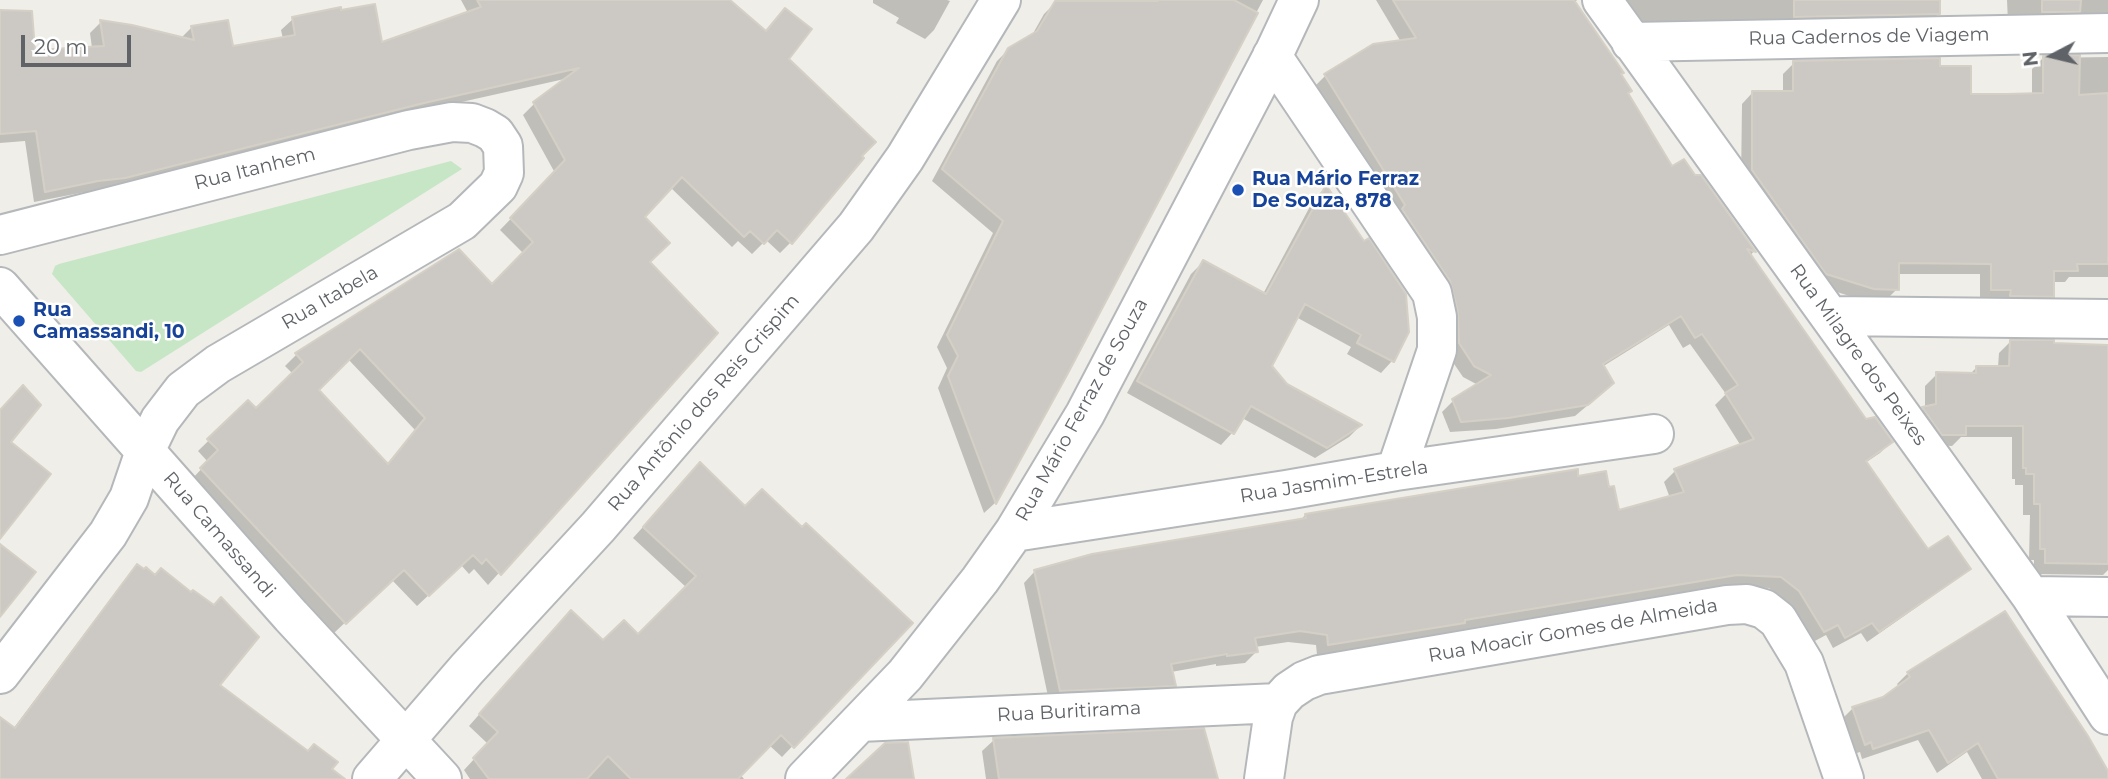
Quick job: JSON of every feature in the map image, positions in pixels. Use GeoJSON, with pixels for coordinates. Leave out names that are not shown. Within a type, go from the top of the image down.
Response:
{"type":"FeatureCollection","features":[{"type":"Feature","properties":{"kind":"street","name":"Rua Antônio dos Reis Crispim"},"geometry":{"type":"LineString","coordinates":[[372,779],[467,669],[598,527],[856,227],[905,158],[1001,0]]}},
{"type":"Feature","properties":{"kind":"street","name":"Rua Mário Ferraz de Souza"},"geometry":{"type":"LineString","coordinates":[[805,779],[905,675],[1014,532],[1084,414],[1299,0]]}},
{"type":"Feature","properties":{"kind":"street","name":"Rua Milagre dos Peixes"},"geometry":{"type":"LineString","coordinates":[[1602,0],[2031,596],[2108,715]]}},
{"type":"Feature","properties":{"kind":"street","name":"Rua Cadernos de Viagem"},"geometry":{"type":"LineString","coordinates":[[1631,42],[2108,33]]}},
{"type":"Feature","properties":{"kind":"street"},"geometry":{"type":"LineString","coordinates":[[1272,56],[1432,293],[1437,317],[1437,350],[1396,471]]}},
{"type":"Feature","properties":{"kind":"street","name":"Rua Itanhem"},"geometry":{"type":"LineString","coordinates":[[0,235],[409,130],[452,122],[472,123],[485,128],[495,134],[503,146]]}},
{"type":"Feature","properties":{"kind":"street","name":"Rua Itabela"},"geometry":{"type":"LineString","coordinates":[[0,674],[108,534],[129,498],[145,450],[160,420],[183,390],[218,364],[462,221],[498,186],[504,173],[503,146]]}},
{"type":"Feature","properties":{"kind":"street","name":"Rua Camassandi"},"geometry":{"type":"LineString","coordinates":[[2,294],[145,450],[291,616],[442,779]]}},
{"type":"Feature","properties":{"kind":"street"},"geometry":{"type":"LineString","coordinates":[[1831,316],[2108,320]]}},
{"type":"Feature","properties":{"kind":"street","name":"Rua Jasmim-Estrela"},"geometry":{"type":"LineString","coordinates":[[1014,532],[1654,433]]}},
{"type":"Feature","properties":{"kind":"street"},"geometry":{"type":"LineString","coordinates":[[2031,596],[2108,597]]}},
{"type":"Feature","properties":{"kind":"street","name":"Rua Moacir Gomes de Almeida"},"geometry":{"type":"LineString","coordinates":[[1278,703],[1297,686],[1320,675],[1727,605],[1747,604],[1764,609],[1778,620],[1804,663],[1844,779]]}},
{"type":"Feature","properties":{"kind":"street"},"geometry":{"type":"LineString","coordinates":[[1264,779],[1273,717],[1278,703]]}},
{"type":"Feature","properties":{"kind":"street","name":"Rua Buritirama"},"geometry":{"type":"LineString","coordinates":[[860,722],[1278,703]]}},
{"type":"Feature","properties":{"kind":"green space"},"geometry":{"type":"Polygon","coordinates":[[[451,161],[462,169],[141,372],[136,371],[52,274],[55,266],[59,264],[451,161]]]}},
{"type":"Feature","properties":{"kind":"building"},"geometry":{"type":"Polygon","coordinates":[[[477,0],[730,0],[766,31],[785,8],[812,29],[789,59],[876,142],[792,244],[777,230],[764,244],[750,231],[744,237],[682,177],[645,217],[670,243],[650,262],[718,333],[501,575],[486,559],[482,564],[473,555],[429,596],[404,570],[346,624],[200,468],[218,450],[207,439],[248,400],[256,408],[303,362],[295,353],[459,249],[492,284],[533,242],[510,218],[565,160],[533,102],[579,68],[424,103],[125,178],[45,192],[36,131],[0,134],[0,10],[32,11],[35,50],[104,46],[100,20],[194,40],[191,26],[228,20],[233,46],[295,35],[292,17],[341,7],[341,10],[375,4],[382,42],[481,7],[477,0]],[[360,349],[319,390],[388,464],[425,418],[360,349]]]}},
{"type":"Feature","properties":{"kind":"building"},"geometry":{"type":"Polygon","coordinates":[[[1155,0],[1234,0],[1258,13],[996,504],[948,376],[958,356],[947,335],[1003,221],[942,169],[1008,48],[1037,31],[1055,1],[1158,1],[1155,0]]]}},
{"type":"Feature","properties":{"kind":"building"},"geometry":{"type":"Polygon","coordinates":[[[1393,0],[1574,0],[1624,73],[1621,74],[1632,91],[1628,93],[1672,166],[1684,159],[1695,175],[1701,175],[1756,252],[1747,249],[1866,419],[1875,417],[1893,442],[1866,461],[1898,507],[1928,549],[1948,536],[1971,569],[1879,632],[1872,623],[1845,638],[1838,625],[1824,632],[1799,591],[1781,577],[1737,575],[1328,645],[1327,635],[1300,631],[1255,638],[1258,652],[1227,654],[1171,664],[1176,686],[1060,691],[1034,570],[1092,554],[1306,518],[1305,514],[1578,469],[1578,476],[1606,471],[1609,487],[1614,486],[1619,510],[1684,492],[1674,469],[1754,439],[1725,393],[1738,385],[1702,334],[1695,338],[1681,316],[1603,364],[1614,383],[1588,405],[1508,418],[1461,422],[1452,399],[1491,375],[1474,366],[1459,343],[1458,313],[1450,281],[1402,209],[1405,205],[1324,74],[1373,44],[1416,38],[1393,0]]]}},
{"type":"Feature","properties":{"kind":"building"},"geometry":{"type":"Polygon","coordinates":[[[1794,0],[1940,0],[1940,14],[1794,17],[1794,0]]]}},
{"type":"Feature","properties":{"kind":"building"},"geometry":{"type":"Polygon","coordinates":[[[2042,0],[2081,0],[2080,12],[2042,12],[2042,0]]]}},
{"type":"Feature","properties":{"kind":"building"},"geometry":{"type":"Polygon","coordinates":[[[2080,55],[2079,95],[2108,93],[2108,264],[2077,264],[2078,271],[2054,271],[2054,297],[2010,296],[2011,290],[1991,290],[1991,264],[1899,263],[1899,290],[1874,289],[1826,274],[1752,170],[1752,91],[1793,91],[1793,61],[1940,58],[1940,66],[1971,66],[1971,94],[2007,94],[2043,93],[2043,56],[2080,55]]]}},
{"type":"Feature","properties":{"kind":"building"},"geometry":{"type":"Polygon","coordinates":[[[1326,185],[1364,241],[1369,238],[1406,294],[1409,332],[1394,362],[1357,343],[1361,335],[1305,304],[1272,366],[1287,384],[1362,425],[1327,448],[1251,406],[1234,434],[1137,381],[1203,260],[1266,294],[1326,185]]]}},
{"type":"Feature","properties":{"kind":"building"},"geometry":{"type":"Polygon","coordinates":[[[2010,340],[2054,340],[2054,343],[2108,345],[2108,564],[2045,563],[2045,549],[2040,549],[2040,504],[2034,504],[2034,474],[2026,474],[2026,468],[2023,468],[2023,426],[1966,426],[1966,435],[1942,435],[1922,407],[1936,404],[1936,372],[1976,373],[1976,366],[2009,366],[2010,340]]]}},
{"type":"Feature","properties":{"kind":"building"},"geometry":{"type":"Polygon","coordinates":[[[23,385],[41,405],[11,442],[51,474],[0,539],[0,410],[23,385]]]}},
{"type":"Feature","properties":{"kind":"building"},"geometry":{"type":"Polygon","coordinates":[[[700,462],[745,506],[762,489],[802,527],[806,523],[913,623],[794,748],[781,735],[738,779],[631,779],[608,756],[587,779],[489,779],[473,758],[498,732],[479,714],[571,610],[603,640],[624,620],[638,634],[696,576],[643,527],[700,462]]]}},
{"type":"Feature","properties":{"kind":"building"},"geometry":{"type":"Polygon","coordinates":[[[0,544],[36,572],[0,617],[0,544]]]}},
{"type":"Feature","properties":{"kind":"building"},"geometry":{"type":"Polygon","coordinates":[[[137,564],[144,569],[146,567],[155,575],[161,568],[191,592],[193,590],[214,605],[221,597],[259,637],[220,685],[308,751],[314,744],[338,762],[332,769],[345,779],[0,779],[0,717],[15,728],[137,564]]]}},
{"type":"Feature","properties":{"kind":"building"},"geometry":{"type":"Polygon","coordinates":[[[2005,611],[2088,736],[2108,771],[2108,779],[1998,779],[1978,743],[1948,763],[1929,730],[1873,749],[1871,742],[1865,745],[1852,707],[1883,697],[1910,677],[1907,672],[2005,611]]]}},
{"type":"Feature","properties":{"kind":"building"},"geometry":{"type":"Polygon","coordinates":[[[1204,728],[1218,779],[999,779],[993,738],[1204,728]]]}},
{"type":"Feature","properties":{"kind":"building"},"geometry":{"type":"Polygon","coordinates":[[[908,742],[914,779],[846,779],[885,743],[908,742]]]}},
{"type":"Feature","properties":{"kind":"place","name":"Rua Mário Ferraz De Souza, 878"},"geometry":{"type":"Point","coordinates":[1238,190]}},
{"type":"Feature","properties":{"kind":"place","name":"Rua Camassandi, 10"},"geometry":{"type":"Point","coordinates":[19,321]}}]}
